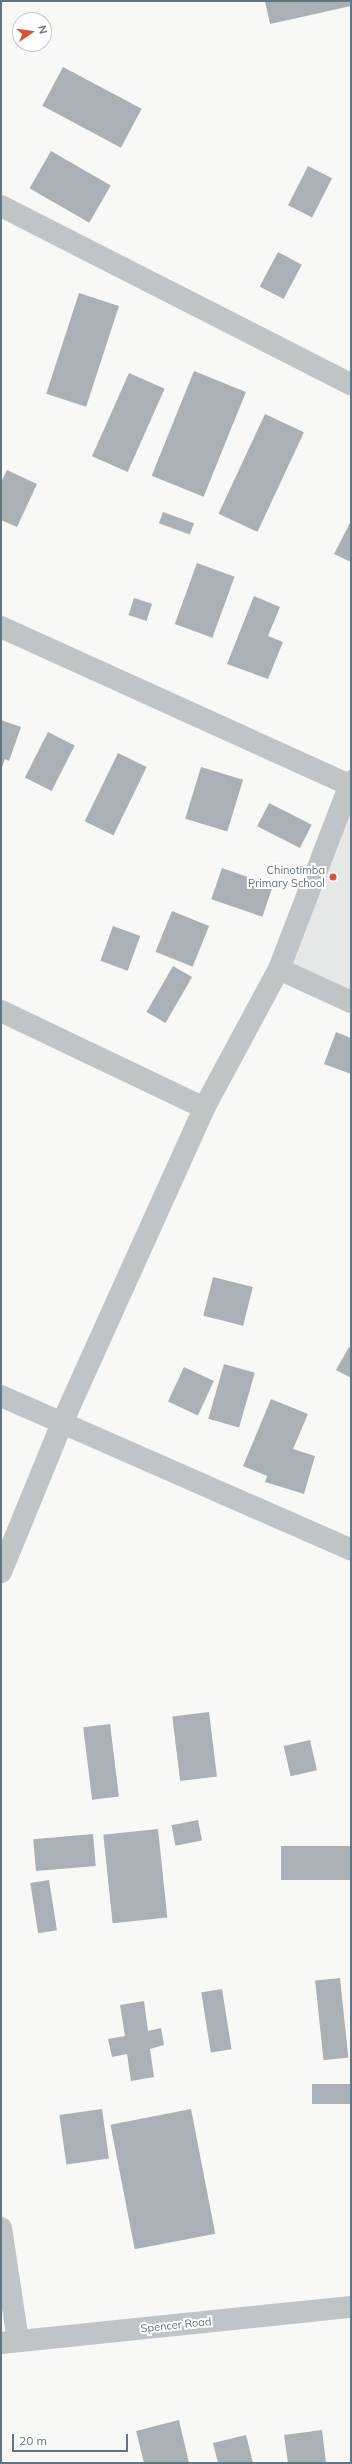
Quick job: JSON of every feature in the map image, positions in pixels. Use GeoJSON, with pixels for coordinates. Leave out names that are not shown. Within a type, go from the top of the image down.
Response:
{"type":"FeatureCollection","features":[{"type":"Feature","properties":{"kind":"street"},"geometry":{"type":"LineString","coordinates":[[1,206],[351,384]]}},
{"type":"Feature","properties":{"kind":"street"},"geometry":{"type":"LineString","coordinates":[[1,627],[350,783],[279,969],[204,1108],[62,1423],[1,1572]]}},
{"type":"Feature","properties":{"kind":"street"},"geometry":{"type":"LineString","coordinates":[[279,969],[351,1002]]}},
{"type":"Feature","properties":{"kind":"street"},"geometry":{"type":"LineString","coordinates":[[1,1011],[204,1108]]}},
{"type":"Feature","properties":{"kind":"street"},"geometry":{"type":"LineString","coordinates":[[1,1396],[351,1550]]}},
{"type":"Feature","properties":{"kind":"street"},"geometry":{"type":"LineString","coordinates":[[1,2228],[9,2342]]}},
{"type":"Feature","properties":{"kind":"street","name":"Spencer Road"},"geometry":{"type":"LineString","coordinates":[[9,2342],[351,2307]]}},
{"type":"Feature","properties":{"kind":"shaded area","name":"Chinotimba Primary School"},"geometry":{"type":"Polygon","coordinates":[[[351,781],[351,1002],[279,969],[351,781]]]}},
{"type":"Feature","properties":{"kind":"building"},"geometry":{"type":"Polygon","coordinates":[[[265,1],[351,1],[351,6],[270,24],[265,1]]]}},
{"type":"Feature","properties":{"kind":"building"},"geometry":{"type":"Polygon","coordinates":[[[63,67],[142,109],[121,148],[42,106],[63,67]]]}},
{"type":"Feature","properties":{"kind":"building"},"geometry":{"type":"Polygon","coordinates":[[[51,151],[111,186],[89,223],[30,188],[51,151]]]}},
{"type":"Feature","properties":{"kind":"building"},"geometry":{"type":"Polygon","coordinates":[[[308,166],[332,178],[312,217],[288,205],[308,166]]]}},
{"type":"Feature","properties":{"kind":"building"},"geometry":{"type":"Polygon","coordinates":[[[278,252],[302,265],[284,299],[260,286],[278,252]]]}},
{"type":"Feature","properties":{"kind":"building"},"geometry":{"type":"Polygon","coordinates":[[[79,293],[119,306],[86,407],[46,394],[79,293]]]}},
{"type":"Feature","properties":{"kind":"building"},"geometry":{"type":"Polygon","coordinates":[[[194,371],[246,392],[204,497],[152,476],[194,371]]]}},
{"type":"Feature","properties":{"kind":"building"},"geometry":{"type":"Polygon","coordinates":[[[129,373],[165,389],[128,472],[92,456],[129,373]]]}},
{"type":"Feature","properties":{"kind":"building"},"geometry":{"type":"Polygon","coordinates":[[[265,414],[304,432],[257,532],[219,514],[265,414]]]}},
{"type":"Feature","properties":{"kind":"building"},"geometry":{"type":"Polygon","coordinates":[[[7,470],[37,484],[17,527],[1,520],[1,482],[7,470]]]}},
{"type":"Feature","properties":{"kind":"building"},"geometry":{"type":"Polygon","coordinates":[[[163,512],[194,523],[190,535],[159,523],[163,512]]]}},
{"type":"Feature","properties":{"kind":"building"},"geometry":{"type":"Polygon","coordinates":[[[351,521],[351,562],[334,554],[351,521]]]}},
{"type":"Feature","properties":{"kind":"building"},"geometry":{"type":"Polygon","coordinates":[[[197,563],[235,577],[212,638],[175,624],[197,563]]]}},
{"type":"Feature","properties":{"kind":"building"},"geometry":{"type":"Polygon","coordinates":[[[254,596],[280,607],[268,636],[283,642],[268,679],[227,664],[254,596]]]}},
{"type":"Feature","properties":{"kind":"building"},"geometry":{"type":"Polygon","coordinates":[[[134,598],[152,604],[147,621],[128,615],[134,598]]]}},
{"type":"Feature","properties":{"kind":"building"},"geometry":{"type":"Polygon","coordinates":[[[1,720],[21,727],[9,761],[5,759],[1,770],[1,720]]]}},
{"type":"Feature","properties":{"kind":"building"},"geometry":{"type":"Polygon","coordinates":[[[48,732],[75,746],[52,791],[25,777],[48,732]]]}},
{"type":"Feature","properties":{"kind":"building"},"geometry":{"type":"Polygon","coordinates":[[[118,753],[147,767],[113,835],[85,821],[118,753]]]}},
{"type":"Feature","properties":{"kind":"building"},"geometry":{"type":"Polygon","coordinates":[[[201,767],[243,780],[227,832],[185,819],[201,767]]]}},
{"type":"Feature","properties":{"kind":"building"},"geometry":{"type":"Polygon","coordinates":[[[269,803],[312,825],[300,848],[257,826],[269,803]]]}},
{"type":"Feature","properties":{"kind":"building"},"geometry":{"type":"Polygon","coordinates":[[[222,868],[273,886],[262,917],[211,899],[222,868]]]}},
{"type":"Feature","properties":{"kind":"building"},"geometry":{"type":"Polygon","coordinates":[[[172,911],[209,926],[193,967],[156,952],[172,911]]]}},
{"type":"Feature","properties":{"kind":"building"},"geometry":{"type":"Polygon","coordinates":[[[113,926],[140,936],[128,971],[100,961],[113,926]]]}},
{"type":"Feature","properties":{"kind":"building"},"geometry":{"type":"Polygon","coordinates":[[[173,966],[192,977],[166,1023],[146,1012],[173,966]]]}},
{"type":"Feature","properties":{"kind":"building"},"geometry":{"type":"Polygon","coordinates":[[[336,1032],[351,1038],[351,1074],[324,1064],[336,1032]]]}},
{"type":"Feature","properties":{"kind":"building"},"geometry":{"type":"Polygon","coordinates":[[[213,1277],[253,1287],[243,1326],[203,1316],[213,1277]]]}},
{"type":"Feature","properties":{"kind":"building"},"geometry":{"type":"Polygon","coordinates":[[[349,1347],[351,1348],[351,1378],[336,1370],[349,1347]]]}},
{"type":"Feature","properties":{"kind":"building"},"geometry":{"type":"Polygon","coordinates":[[[224,1364],[255,1373],[239,1428],[208,1419],[224,1364]]]}},
{"type":"Feature","properties":{"kind":"building"},"geometry":{"type":"Polygon","coordinates":[[[184,1367],[214,1381],[198,1415],[168,1401],[184,1367]]]}},
{"type":"Feature","properties":{"kind":"building"},"geometry":{"type":"Polygon","coordinates":[[[271,1399],[308,1414],[293,1449],[315,1456],[304,1494],[265,1482],[267,1476],[243,1466],[271,1399]]]}},
{"type":"Feature","properties":{"kind":"building"},"geometry":{"type":"Polygon","coordinates":[[[209,1712],[217,1777],[180,1781],[172,1717],[209,1712]]]}},
{"type":"Feature","properties":{"kind":"building"},"geometry":{"type":"Polygon","coordinates":[[[110,1724],[119,1796],[92,1800],[83,1727],[110,1724]]]}},
{"type":"Feature","properties":{"kind":"building"},"geometry":{"type":"Polygon","coordinates":[[[310,1740],[317,1770],[291,1776],[284,1746],[310,1740]]]}},
{"type":"Feature","properties":{"kind":"building"},"geometry":{"type":"Polygon","coordinates":[[[198,1820],[202,1841],[176,1846],[171,1825],[198,1820]]]}},
{"type":"Feature","properties":{"kind":"building"},"geometry":{"type":"Polygon","coordinates":[[[158,1829],[167,1918],[113,1923],[103,1835],[158,1829]]]}},
{"type":"Feature","properties":{"kind":"building"},"geometry":{"type":"Polygon","coordinates":[[[93,1834],[96,1866],[36,1871],[33,1839],[93,1834]]]}},
{"type":"Feature","properties":{"kind":"building"},"geometry":{"type":"Polygon","coordinates":[[[281,1846],[351,1846],[351,1880],[281,1880],[281,1846]]]}},
{"type":"Feature","properties":{"kind":"building"},"geometry":{"type":"Polygon","coordinates":[[[49,1880],[57,1930],[38,1933],[30,1883],[49,1880]]]}},
{"type":"Feature","properties":{"kind":"building"},"geometry":{"type":"Polygon","coordinates":[[[340,1978],[348,2058],[323,2060],[315,1981],[340,1978]]]}},
{"type":"Feature","properties":{"kind":"building"},"geometry":{"type":"Polygon","coordinates":[[[222,1989],[232,2049],[211,2053],[201,1992],[222,1989]]]}},
{"type":"Feature","properties":{"kind":"building"},"geometry":{"type":"Polygon","coordinates":[[[144,2001],[148,2031],[161,2028],[164,2045],[150,2049],[154,2077],[131,2081],[127,2054],[112,2057],[108,2039],[125,2036],[120,2005],[144,2001]]]}},
{"type":"Feature","properties":{"kind":"building"},"geometry":{"type":"Polygon","coordinates":[[[312,2084],[351,2084],[351,2104],[312,2104],[312,2084]]]}},
{"type":"Feature","properties":{"kind":"building"},"geometry":{"type":"Polygon","coordinates":[[[102,2109],[109,2159],[66,2164],[59,2115],[102,2109]]]}},
{"type":"Feature","properties":{"kind":"building"},"geometry":{"type":"Polygon","coordinates":[[[191,2109],[215,2234],[135,2249],[111,2125],[191,2109]]]}},
{"type":"Feature","properties":{"kind":"building"},"geometry":{"type":"Polygon","coordinates":[[[179,2420],[189,2463],[144,2463],[136,2431],[179,2420]]]}},
{"type":"Feature","properties":{"kind":"building"},"geometry":{"type":"Polygon","coordinates":[[[322,2430],[326,2463],[288,2463],[284,2435],[322,2430]]]}},
{"type":"Feature","properties":{"kind":"building"},"geometry":{"type":"Polygon","coordinates":[[[246,2435],[253,2463],[218,2463],[213,2443],[246,2435]]]}},
{"type":"Feature","properties":{"kind":"place","name":"Chinotimba Primary School"},"geometry":{"type":"Point","coordinates":[333,877]}}]}
